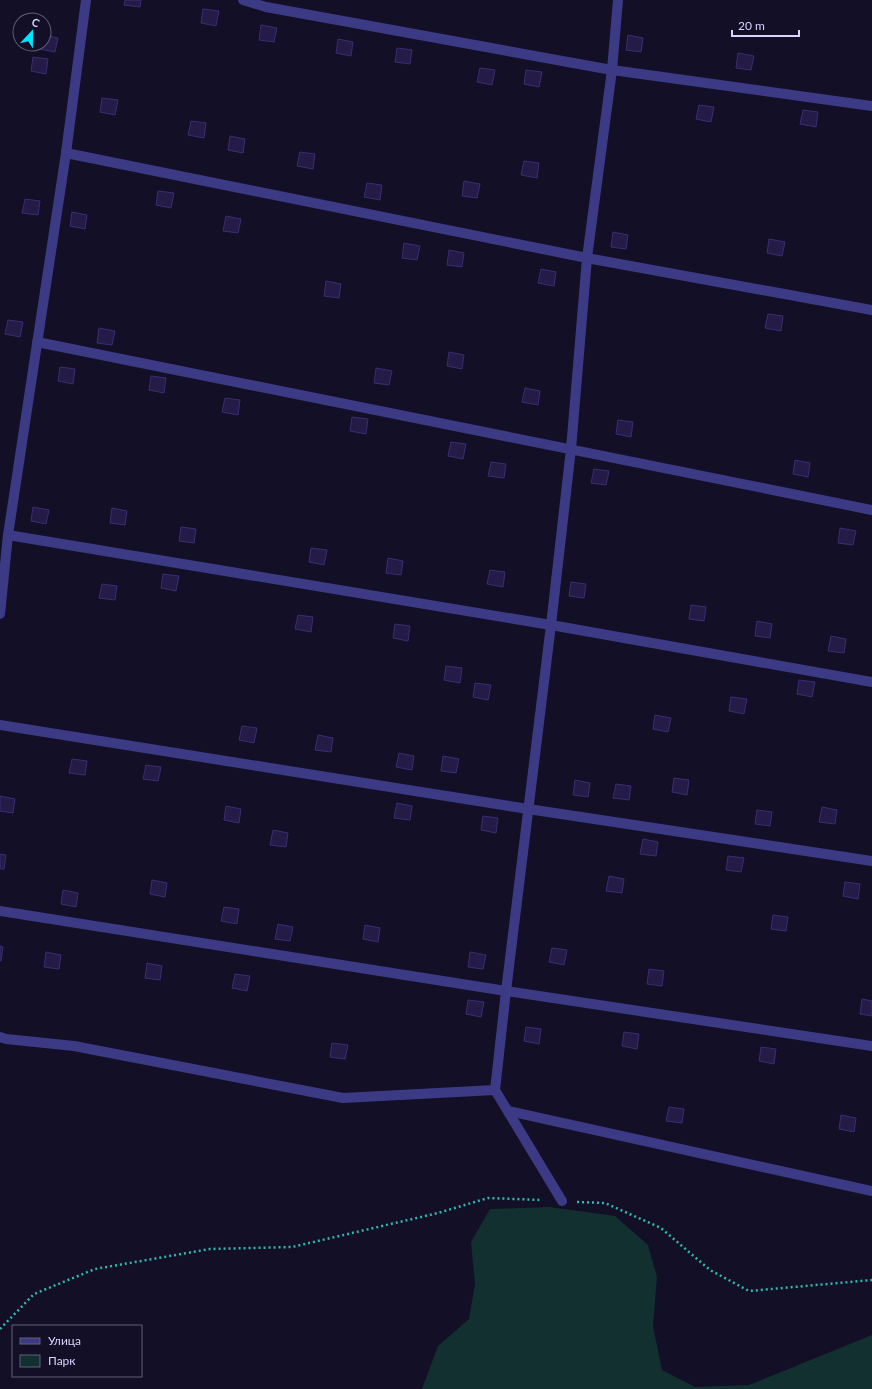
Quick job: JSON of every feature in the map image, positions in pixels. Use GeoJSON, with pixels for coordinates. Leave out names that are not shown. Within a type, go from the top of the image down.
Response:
{"type":"FeatureCollection","features":[{"type":"Feature","properties":{"kind":"street"},"geometry":{"type":"LineString","coordinates":[[0,614],[8,535],[66,153],[86,0]]}},
{"type":"Feature","properties":{"kind":"street"},"geometry":{"type":"LineString","coordinates":[[243,0],[266,7],[612,70],[872,106]]}},
{"type":"Feature","properties":{"kind":"street"},"geometry":{"type":"LineString","coordinates":[[562,1201],[495,1090],[571,449],[588,258],[612,70],[618,0]]}},
{"type":"Feature","properties":{"kind":"street"},"geometry":{"type":"LineString","coordinates":[[66,153],[588,258],[872,310]]}},
{"type":"Feature","properties":{"kind":"street"},"geometry":{"type":"LineString","coordinates":[[38,342],[872,510]]}},
{"type":"Feature","properties":{"kind":"street"},"geometry":{"type":"LineString","coordinates":[[8,535],[551,625],[872,682]]}},
{"type":"Feature","properties":{"kind":"street"},"geometry":{"type":"LineString","coordinates":[[0,725],[528,809],[872,861]]}},
{"type":"Feature","properties":{"kind":"street"},"geometry":{"type":"LineString","coordinates":[[0,911],[506,991],[872,1046]]}},
{"type":"Feature","properties":{"kind":"street"},"geometry":{"type":"LineString","coordinates":[[0,1037],[6,1039],[74,1046],[343,1098],[495,1090]]}},
{"type":"Feature","properties":{"kind":"street"},"geometry":{"type":"LineString","coordinates":[[508,1111],[872,1191]]}},
{"type":"Feature","properties":{"kind":"path"},"geometry":{"type":"LineString","coordinates":[[0,1329],[34,1294],[95,1269],[210,1249],[292,1247],[438,1213],[488,1198],[605,1203],[661,1228],[710,1270],[749,1291],[872,1280]]}},
{"type":"Feature","properties":{"kind":"green space"},"geometry":{"type":"Polygon","coordinates":[[[549,1207],[615,1216],[648,1245],[657,1277],[653,1326],[662,1370],[695,1387],[749,1385],[872,1335],[872,1389],[422,1389],[438,1346],[469,1319],[475,1284],[471,1242],[490,1209],[549,1207]]]}},
{"type":"Feature","properties":{"kind":"building"},"geometry":{"type":"Polygon","coordinates":[[[125,0],[141,0],[140,7],[124,5],[125,0]]]}},
{"type":"Feature","properties":{"kind":"building"},"geometry":{"type":"Polygon","coordinates":[[[203,9],[219,11],[216,26],[201,23],[203,9]]]}},
{"type":"Feature","properties":{"kind":"building"},"geometry":{"type":"Polygon","coordinates":[[[261,25],[277,28],[274,42],[259,40],[261,25]]]}},
{"type":"Feature","properties":{"kind":"building"},"geometry":{"type":"Polygon","coordinates":[[[628,35],[643,38],[641,52],[626,50],[628,35]]]}},
{"type":"Feature","properties":{"kind":"building"},"geometry":{"type":"Polygon","coordinates":[[[52,37],[58,38],[55,52],[52,51],[52,37]]]}},
{"type":"Feature","properties":{"kind":"building"},"geometry":{"type":"Polygon","coordinates":[[[338,39],[353,42],[351,56],[336,53],[338,39]]]}},
{"type":"Feature","properties":{"kind":"building"},"geometry":{"type":"Polygon","coordinates":[[[397,48],[412,50],[410,64],[395,62],[397,48]]]}},
{"type":"Feature","properties":{"kind":"building"},"geometry":{"type":"Polygon","coordinates":[[[738,53],[754,56],[751,70],[736,68],[738,53]]]}},
{"type":"Feature","properties":{"kind":"building"},"geometry":{"type":"Polygon","coordinates":[[[33,57],[48,59],[46,74],[31,71],[33,57]]]}},
{"type":"Feature","properties":{"kind":"building"},"geometry":{"type":"Polygon","coordinates":[[[480,68],[495,70],[492,85],[477,82],[480,68]]]}},
{"type":"Feature","properties":{"kind":"building"},"geometry":{"type":"Polygon","coordinates":[[[526,70],[542,72],[539,87],[524,84],[526,70]]]}},
{"type":"Feature","properties":{"kind":"building"},"geometry":{"type":"Polygon","coordinates":[[[102,98],[118,100],[115,115],[100,112],[102,98]]]}},
{"type":"Feature","properties":{"kind":"building"},"geometry":{"type":"Polygon","coordinates":[[[699,105],[714,107],[711,122],[696,119],[699,105]]]}},
{"type":"Feature","properties":{"kind":"building"},"geometry":{"type":"Polygon","coordinates":[[[803,110],[818,112],[816,127],[800,124],[803,110]]]}},
{"type":"Feature","properties":{"kind":"building"},"geometry":{"type":"Polygon","coordinates":[[[191,121],[206,123],[204,138],[188,135],[191,121]]]}},
{"type":"Feature","properties":{"kind":"building"},"geometry":{"type":"Polygon","coordinates":[[[230,136],[245,139],[243,153],[228,150],[230,136]]]}},
{"type":"Feature","properties":{"kind":"building"},"geometry":{"type":"Polygon","coordinates":[[[300,152],[315,154],[313,169],[297,166],[300,152]]]}},
{"type":"Feature","properties":{"kind":"building"},"geometry":{"type":"Polygon","coordinates":[[[524,161],[539,163],[537,178],[521,175],[524,161]]]}},
{"type":"Feature","properties":{"kind":"building"},"geometry":{"type":"Polygon","coordinates":[[[464,181],[480,184],[477,198],[462,196],[464,181]]]}},
{"type":"Feature","properties":{"kind":"building"},"geometry":{"type":"Polygon","coordinates":[[[367,183],[382,185],[380,200],[364,197],[367,183]]]}},
{"type":"Feature","properties":{"kind":"building"},"geometry":{"type":"Polygon","coordinates":[[[158,191],[174,193],[171,208],[156,205],[158,191]]]}},
{"type":"Feature","properties":{"kind":"building"},"geometry":{"type":"Polygon","coordinates":[[[25,199],[40,201],[38,215],[22,213],[25,199]]]}},
{"type":"Feature","properties":{"kind":"building"},"geometry":{"type":"Polygon","coordinates":[[[72,212],[87,215],[85,229],[70,226],[72,212]]]}},
{"type":"Feature","properties":{"kind":"building"},"geometry":{"type":"Polygon","coordinates":[[[226,216],[241,219],[238,233],[223,231],[226,216]]]}},
{"type":"Feature","properties":{"kind":"building"},"geometry":{"type":"Polygon","coordinates":[[[613,232],[628,235],[626,249],[611,247],[613,232]]]}},
{"type":"Feature","properties":{"kind":"building"},"geometry":{"type":"Polygon","coordinates":[[[769,239],[785,242],[782,256],[767,253],[769,239]]]}},
{"type":"Feature","properties":{"kind":"building"},"geometry":{"type":"Polygon","coordinates":[[[404,243],[420,246],[417,260],[402,258],[404,243]]]}},
{"type":"Feature","properties":{"kind":"building"},"geometry":{"type":"Polygon","coordinates":[[[449,250],[464,253],[462,267],[447,265],[449,250]]]}},
{"type":"Feature","properties":{"kind":"building"},"geometry":{"type":"Polygon","coordinates":[[[541,269],[556,272],[554,286],[538,283],[541,269]]]}},
{"type":"Feature","properties":{"kind":"building"},"geometry":{"type":"Polygon","coordinates":[[[326,281],[341,284],[339,298],[324,296],[326,281]]]}},
{"type":"Feature","properties":{"kind":"building"},"geometry":{"type":"Polygon","coordinates":[[[768,314],[783,316],[781,331],[765,328],[768,314]]]}},
{"type":"Feature","properties":{"kind":"building"},"geometry":{"type":"Polygon","coordinates":[[[8,320],[23,322],[20,337],[5,334],[8,320]]]}},
{"type":"Feature","properties":{"kind":"building"},"geometry":{"type":"Polygon","coordinates":[[[99,328],[115,331],[112,345],[97,343],[99,328]]]}},
{"type":"Feature","properties":{"kind":"building"},"geometry":{"type":"Polygon","coordinates":[[[449,352],[464,355],[462,369],[447,366],[449,352]]]}},
{"type":"Feature","properties":{"kind":"building"},"geometry":{"type":"Polygon","coordinates":[[[60,367],[75,369],[73,384],[58,381],[60,367]]]}},
{"type":"Feature","properties":{"kind":"building"},"geometry":{"type":"Polygon","coordinates":[[[376,368],[392,371],[389,385],[374,383],[376,368]]]}},
{"type":"Feature","properties":{"kind":"building"},"geometry":{"type":"Polygon","coordinates":[[[151,376],[166,378],[164,393],[149,390],[151,376]]]}},
{"type":"Feature","properties":{"kind":"building"},"geometry":{"type":"Polygon","coordinates":[[[525,388],[540,391],[538,405],[522,402],[525,388]]]}},
{"type":"Feature","properties":{"kind":"building"},"geometry":{"type":"Polygon","coordinates":[[[225,398],[240,400],[238,415],[222,412],[225,398]]]}},
{"type":"Feature","properties":{"kind":"building"},"geometry":{"type":"Polygon","coordinates":[[[352,417],[368,419],[366,434],[350,431],[352,417]]]}},
{"type":"Feature","properties":{"kind":"building"},"geometry":{"type":"Polygon","coordinates":[[[618,420],[633,422],[631,437],[616,434],[618,420]]]}},
{"type":"Feature","properties":{"kind":"building"},"geometry":{"type":"Polygon","coordinates":[[[451,442],[466,444],[463,459],[448,456],[451,442]]]}},
{"type":"Feature","properties":{"kind":"building"},"geometry":{"type":"Polygon","coordinates":[[[795,460],[810,463],[808,477],[793,474],[795,460]]]}},
{"type":"Feature","properties":{"kind":"building"},"geometry":{"type":"Polygon","coordinates":[[[491,462],[506,464],[504,478],[488,476],[491,462]]]}},
{"type":"Feature","properties":{"kind":"building"},"geometry":{"type":"Polygon","coordinates":[[[594,469],[609,471],[606,485],[591,483],[594,469]]]}},
{"type":"Feature","properties":{"kind":"building"},"geometry":{"type":"Polygon","coordinates":[[[33,507],[49,510],[46,524],[31,521],[33,507]]]}},
{"type":"Feature","properties":{"kind":"building"},"geometry":{"type":"Polygon","coordinates":[[[112,508],[127,511],[125,525],[110,523],[112,508]]]}},
{"type":"Feature","properties":{"kind":"building"},"geometry":{"type":"Polygon","coordinates":[[[181,527],[196,529],[194,543],[179,541],[181,527]]]}},
{"type":"Feature","properties":{"kind":"building"},"geometry":{"type":"Polygon","coordinates":[[[840,528],[856,531],[853,545],[838,543],[840,528]]]}},
{"type":"Feature","properties":{"kind":"building"},"geometry":{"type":"Polygon","coordinates":[[[311,548],[327,550],[324,565],[309,562],[311,548]]]}},
{"type":"Feature","properties":{"kind":"building"},"geometry":{"type":"Polygon","coordinates":[[[388,558],[403,561],[401,575],[386,573],[388,558]]]}},
{"type":"Feature","properties":{"kind":"building"},"geometry":{"type":"Polygon","coordinates":[[[490,570],[505,572],[503,587],[487,584],[490,570]]]}},
{"type":"Feature","properties":{"kind":"building"},"geometry":{"type":"Polygon","coordinates":[[[163,574],[179,576],[176,591],[161,588],[163,574]]]}},
{"type":"Feature","properties":{"kind":"building"},"geometry":{"type":"Polygon","coordinates":[[[571,582],[586,584],[584,598],[569,596],[571,582]]]}},
{"type":"Feature","properties":{"kind":"building"},"geometry":{"type":"Polygon","coordinates":[[[102,584],[117,586],[115,600],[99,598],[102,584]]]}},
{"type":"Feature","properties":{"kind":"building"},"geometry":{"type":"Polygon","coordinates":[[[691,605],[706,607],[704,621],[689,619],[691,605]]]}},
{"type":"Feature","properties":{"kind":"building"},"geometry":{"type":"Polygon","coordinates":[[[298,615],[313,617],[311,632],[295,629],[298,615]]]}},
{"type":"Feature","properties":{"kind":"building"},"geometry":{"type":"Polygon","coordinates":[[[757,621],[772,624],[770,638],[755,636],[757,621]]]}},
{"type":"Feature","properties":{"kind":"building"},"geometry":{"type":"Polygon","coordinates":[[[395,624],[410,626],[408,641],[393,638],[395,624]]]}},
{"type":"Feature","properties":{"kind":"building"},"geometry":{"type":"Polygon","coordinates":[[[831,636],[846,639],[844,653],[828,651],[831,636]]]}},
{"type":"Feature","properties":{"kind":"building"},"geometry":{"type":"Polygon","coordinates":[[[446,666],[462,668],[460,683],[444,680],[446,666]]]}},
{"type":"Feature","properties":{"kind":"building"},"geometry":{"type":"Polygon","coordinates":[[[799,680],[815,682],[812,697],[797,694],[799,680]]]}},
{"type":"Feature","properties":{"kind":"building"},"geometry":{"type":"Polygon","coordinates":[[[475,683],[491,685],[488,700],[473,697],[475,683]]]}},
{"type":"Feature","properties":{"kind":"building"},"geometry":{"type":"Polygon","coordinates":[[[731,697],[747,699],[744,714],[729,711],[731,697]]]}},
{"type":"Feature","properties":{"kind":"building"},"geometry":{"type":"Polygon","coordinates":[[[655,715],[671,718],[668,732],[653,729],[655,715]]]}},
{"type":"Feature","properties":{"kind":"building"},"geometry":{"type":"Polygon","coordinates":[[[242,726],[257,728],[254,743],[239,740],[242,726]]]}},
{"type":"Feature","properties":{"kind":"building"},"geometry":{"type":"Polygon","coordinates":[[[318,735],[333,738],[331,752],[315,750],[318,735]]]}},
{"type":"Feature","properties":{"kind":"building"},"geometry":{"type":"Polygon","coordinates":[[[399,753],[414,756],[412,770],[396,767],[399,753]]]}},
{"type":"Feature","properties":{"kind":"building"},"geometry":{"type":"Polygon","coordinates":[[[443,756],[459,759],[456,773],[441,771],[443,756]]]}},
{"type":"Feature","properties":{"kind":"building"},"geometry":{"type":"Polygon","coordinates":[[[72,759],[87,761],[85,775],[69,773],[72,759]]]}},
{"type":"Feature","properties":{"kind":"building"},"geometry":{"type":"Polygon","coordinates":[[[146,765],[161,767],[158,781],[143,779],[146,765]]]}},
{"type":"Feature","properties":{"kind":"building"},"geometry":{"type":"Polygon","coordinates":[[[674,778],[689,780],[687,795],[672,792],[674,778]]]}},
{"type":"Feature","properties":{"kind":"building"},"geometry":{"type":"Polygon","coordinates":[[[575,780],[590,783],[588,797],[573,795],[575,780]]]}},
{"type":"Feature","properties":{"kind":"building"},"geometry":{"type":"Polygon","coordinates":[[[616,784],[631,786],[629,800],[613,798],[616,784]]]}},
{"type":"Feature","properties":{"kind":"building"},"geometry":{"type":"Polygon","coordinates":[[[0,796],[15,799],[13,813],[0,811],[0,796]]]}},
{"type":"Feature","properties":{"kind":"building"},"geometry":{"type":"Polygon","coordinates":[[[397,803],[412,806],[410,820],[394,818],[397,803]]]}},
{"type":"Feature","properties":{"kind":"building"},"geometry":{"type":"Polygon","coordinates":[[[226,806],[241,809],[239,823],[224,820],[226,806]]]}},
{"type":"Feature","properties":{"kind":"building"},"geometry":{"type":"Polygon","coordinates":[[[822,807],[837,810],[835,824],[819,822],[822,807]]]}},
{"type":"Feature","properties":{"kind":"building"},"geometry":{"type":"Polygon","coordinates":[[[757,810],[772,812],[770,826],[755,824],[757,810]]]}},
{"type":"Feature","properties":{"kind":"building"},"geometry":{"type":"Polygon","coordinates":[[[483,816],[498,818],[496,833],[481,830],[483,816]]]}},
{"type":"Feature","properties":{"kind":"building"},"geometry":{"type":"Polygon","coordinates":[[[273,830],[288,833],[286,847],[270,845],[273,830]]]}},
{"type":"Feature","properties":{"kind":"building"},"geometry":{"type":"Polygon","coordinates":[[[643,839],[658,842],[656,856],[640,854],[643,839]]]}},
{"type":"Feature","properties":{"kind":"building"},"geometry":{"type":"Polygon","coordinates":[[[0,854],[6,855],[4,869],[0,869],[0,854]]]}},
{"type":"Feature","properties":{"kind":"building"},"geometry":{"type":"Polygon","coordinates":[[[728,856],[744,858],[741,872],[726,870],[728,856]]]}},
{"type":"Feature","properties":{"kind":"building"},"geometry":{"type":"Polygon","coordinates":[[[609,876],[624,879],[622,893],[606,891],[609,876]]]}},
{"type":"Feature","properties":{"kind":"building"},"geometry":{"type":"Polygon","coordinates":[[[152,880],[167,883],[165,897],[150,894],[152,880]]]}},
{"type":"Feature","properties":{"kind":"building"},"geometry":{"type":"Polygon","coordinates":[[[845,882],[860,884],[858,899],[843,896],[845,882]]]}},
{"type":"Feature","properties":{"kind":"building"},"geometry":{"type":"Polygon","coordinates":[[[63,890],[78,893],[76,907],[61,904],[63,890]]]}},
{"type":"Feature","properties":{"kind":"building"},"geometry":{"type":"Polygon","coordinates":[[[224,907],[239,909],[237,924],[221,921],[224,907]]]}},
{"type":"Feature","properties":{"kind":"building"},"geometry":{"type":"Polygon","coordinates":[[[773,915],[788,917],[786,931],[771,929],[773,915]]]}},
{"type":"Feature","properties":{"kind":"building"},"geometry":{"type":"Polygon","coordinates":[[[278,924],[293,927],[290,941],[275,939],[278,924]]]}},
{"type":"Feature","properties":{"kind":"building"},"geometry":{"type":"Polygon","coordinates":[[[365,925],[380,928],[378,942],[363,939],[365,925]]]}},
{"type":"Feature","properties":{"kind":"building"},"geometry":{"type":"Polygon","coordinates":[[[0,946],[3,947],[1,961],[0,961],[0,946]]]}},
{"type":"Feature","properties":{"kind":"building"},"geometry":{"type":"Polygon","coordinates":[[[552,948],[567,950],[564,965],[549,962],[552,948]]]}},
{"type":"Feature","properties":{"kind":"building"},"geometry":{"type":"Polygon","coordinates":[[[46,952],[61,955],[59,969],[44,967],[46,952]]]}},
{"type":"Feature","properties":{"kind":"building"},"geometry":{"type":"Polygon","coordinates":[[[470,952],[486,955],[483,969],[468,967],[470,952]]]}},
{"type":"Feature","properties":{"kind":"building"},"geometry":{"type":"Polygon","coordinates":[[[147,963],[162,966],[160,980],[145,978],[147,963]]]}},
{"type":"Feature","properties":{"kind":"building"},"geometry":{"type":"Polygon","coordinates":[[[649,969],[664,971],[662,986],[647,984],[649,969]]]}},
{"type":"Feature","properties":{"kind":"building"},"geometry":{"type":"Polygon","coordinates":[[[235,974],[250,976],[247,991],[232,988],[235,974]]]}},
{"type":"Feature","properties":{"kind":"building"},"geometry":{"type":"Polygon","coordinates":[[[862,999],[872,1001],[872,1016],[860,1014],[862,999]]]}},
{"type":"Feature","properties":{"kind":"building"},"geometry":{"type":"Polygon","coordinates":[[[468,1000],[484,1002],[481,1017],[466,1014],[468,1000]]]}},
{"type":"Feature","properties":{"kind":"building"},"geometry":{"type":"Polygon","coordinates":[[[526,1027],[541,1029],[539,1044],[524,1041],[526,1027]]]}},
{"type":"Feature","properties":{"kind":"building"},"geometry":{"type":"Polygon","coordinates":[[[624,1032],[639,1034],[637,1049],[622,1046],[624,1032]]]}},
{"type":"Feature","properties":{"kind":"building"},"geometry":{"type":"Polygon","coordinates":[[[332,1043],[348,1045],[345,1059],[330,1057],[332,1043]]]}},
{"type":"Feature","properties":{"kind":"building"},"geometry":{"type":"Polygon","coordinates":[[[761,1047],[776,1049],[774,1064],[759,1061],[761,1047]]]}},
{"type":"Feature","properties":{"kind":"building"},"geometry":{"type":"Polygon","coordinates":[[[669,1107],[684,1109],[682,1123],[666,1121],[669,1107]]]}},
{"type":"Feature","properties":{"kind":"building"},"geometry":{"type":"Polygon","coordinates":[[[841,1115],[856,1118],[854,1132],[839,1129],[841,1115]]]}}]}
